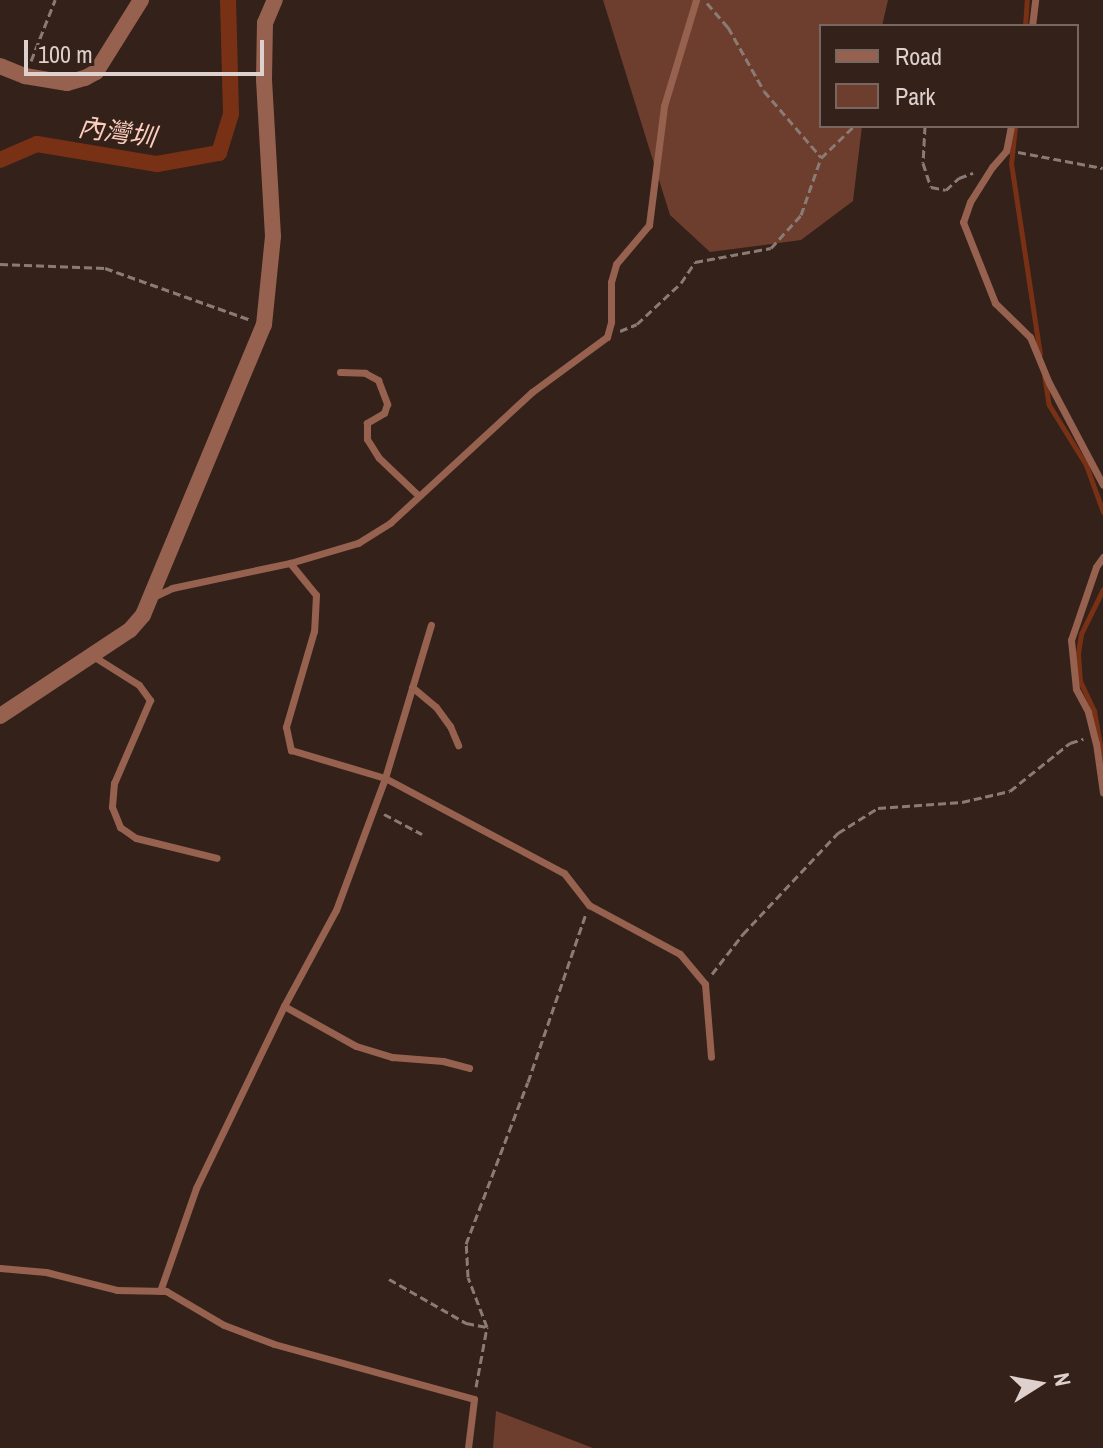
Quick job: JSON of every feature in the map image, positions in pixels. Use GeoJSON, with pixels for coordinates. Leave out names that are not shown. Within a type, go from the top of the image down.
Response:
{"type":"FeatureCollection","features":[{"type":"Feature","properties":{"kind":"street"},"geometry":{"type":"LineString","coordinates":[[0,66],[25,76],[67,83],[96,72],[141,0]]}},
{"type":"Feature","properties":{"kind":"street"},"geometry":{"type":"LineString","coordinates":[[0,716],[130,630],[152,598],[264,325],[273,236],[264,65],[265,23],[275,0]]}},
{"type":"Feature","properties":{"kind":"lane"},"geometry":{"type":"LineString","coordinates":[[152,598],[172,588],[290,563],[358,543],[390,523],[532,392],[607,337],[611,322],[611,282],[616,264],[649,225],[664,106],[696,0]]}},
{"type":"Feature","properties":{"kind":"lane"},"geometry":{"type":"LineString","coordinates":[[1032,24],[1035,0]]}},
{"type":"Feature","properties":{"kind":"lane"},"geometry":{"type":"LineString","coordinates":[[1011,128],[1006,151],[970,202],[963,222],[995,303],[1030,337],[1049,383],[1103,485]]}},
{"type":"Feature","properties":{"kind":"lane"},"geometry":{"type":"LineString","coordinates":[[340,372],[365,373],[378,380],[387,404],[384,413],[367,423],[367,439],[379,458],[418,495]]}},
{"type":"Feature","properties":{"kind":"lane"},"geometry":{"type":"LineString","coordinates":[[1103,557],[1096,567],[1071,640],[1076,689],[1094,735],[1103,793]]}},
{"type":"Feature","properties":{"kind":"lane"},"geometry":{"type":"LineString","coordinates":[[290,563],[316,595],[314,631],[286,727],[291,750],[385,778],[564,873],[589,905],[680,954],[705,984],[711,1057]]}},
{"type":"Feature","properties":{"kind":"lane"},"geometry":{"type":"LineString","coordinates":[[160,1291],[196,1188],[284,1006],[336,910],[385,778],[431,625]]}},
{"type":"Feature","properties":{"kind":"lane"},"geometry":{"type":"LineString","coordinates":[[93,656],[139,685],[150,700],[114,783],[112,807],[120,827],[136,838],[217,858]]}},
{"type":"Feature","properties":{"kind":"lane"},"geometry":{"type":"LineString","coordinates":[[412,687],[436,707],[450,726],[458,745]]}},
{"type":"Feature","properties":{"kind":"lane"},"geometry":{"type":"LineString","coordinates":[[284,1006],[356,1046],[392,1057],[443,1061],[469,1068]]}},
{"type":"Feature","properties":{"kind":"lane"},"geometry":{"type":"LineString","coordinates":[[0,1268],[46,1272],[117,1290],[160,1291],[224,1325],[274,1344],[474,1399],[468,1448]]}},
{"type":"Feature","properties":{"kind":"path"},"geometry":{"type":"LineString","coordinates":[[25,76],[55,0]]}},
{"type":"Feature","properties":{"kind":"path"},"geometry":{"type":"LineString","coordinates":[[704,0],[728,27],[764,91],[821,158]]}},
{"type":"Feature","properties":{"kind":"path"},"geometry":{"type":"LineString","coordinates":[[607,337],[637,324],[681,283],[695,262],[771,248],[801,215],[821,158],[852,128]]}},
{"type":"Feature","properties":{"kind":"path"},"geometry":{"type":"LineString","coordinates":[[925,128],[923,163],[931,187],[946,190],[959,178],[992,167]]}},
{"type":"Feature","properties":{"kind":"path"},"geometry":{"type":"LineString","coordinates":[[1006,151],[1103,168]]}},
{"type":"Feature","properties":{"kind":"path"},"geometry":{"type":"LineString","coordinates":[[0,264],[105,268],[264,325]]}},
{"type":"Feature","properties":{"kind":"path"},"geometry":{"type":"LineString","coordinates":[[705,984],[743,934],[838,833],[878,808],[962,802],[1010,791],[1070,743],[1094,735]]}},
{"type":"Feature","properties":{"kind":"path"},"geometry":{"type":"LineString","coordinates":[[374,808],[422,834]]}},
{"type":"Feature","properties":{"kind":"path"},"geometry":{"type":"LineString","coordinates":[[474,1399],[487,1327],[468,1277],[466,1244],[528,1082],[589,905]]}},
{"type":"Feature","properties":{"kind":"path"},"geometry":{"type":"LineString","coordinates":[[389,1279],[466,1323],[487,1327]]}},
{"type":"Feature","properties":{"kind":"green space"},"geometry":{"type":"Polygon","coordinates":[[[603,0],[888,0],[882,24],[819,24],[819,128],[862,128],[853,201],[801,240],[710,252],[670,215],[603,0]]]}},
{"type":"Feature","properties":{"kind":"green space"},"geometry":{"type":"Polygon","coordinates":[[[496,1411],[593,1448],[493,1448],[496,1411]]]}},
{"type":"Feature","properties":{"kind":"waterway","name":"內灣圳"},"geometry":{"type":"LineString","coordinates":[[0,160],[37,144],[157,164],[219,153],[231,114],[228,0]]}},
{"type":"Feature","properties":{"kind":"waterway"},"geometry":{"type":"LineString","coordinates":[[1025,24],[1027,0]]}},
{"type":"Feature","properties":{"kind":"waterway"},"geometry":{"type":"LineString","coordinates":[[1015,128],[1011,163],[1040,354]]}},
{"type":"Feature","properties":{"kind":"waterway"},"geometry":{"type":"LineString","coordinates":[[1044,375],[1049,405],[1086,465],[1103,512]]}},
{"type":"Feature","properties":{"kind":"waterway"},"geometry":{"type":"LineString","coordinates":[[1103,589],[1081,634],[1078,654],[1080,681],[1094,711],[1103,762]]}}]}
